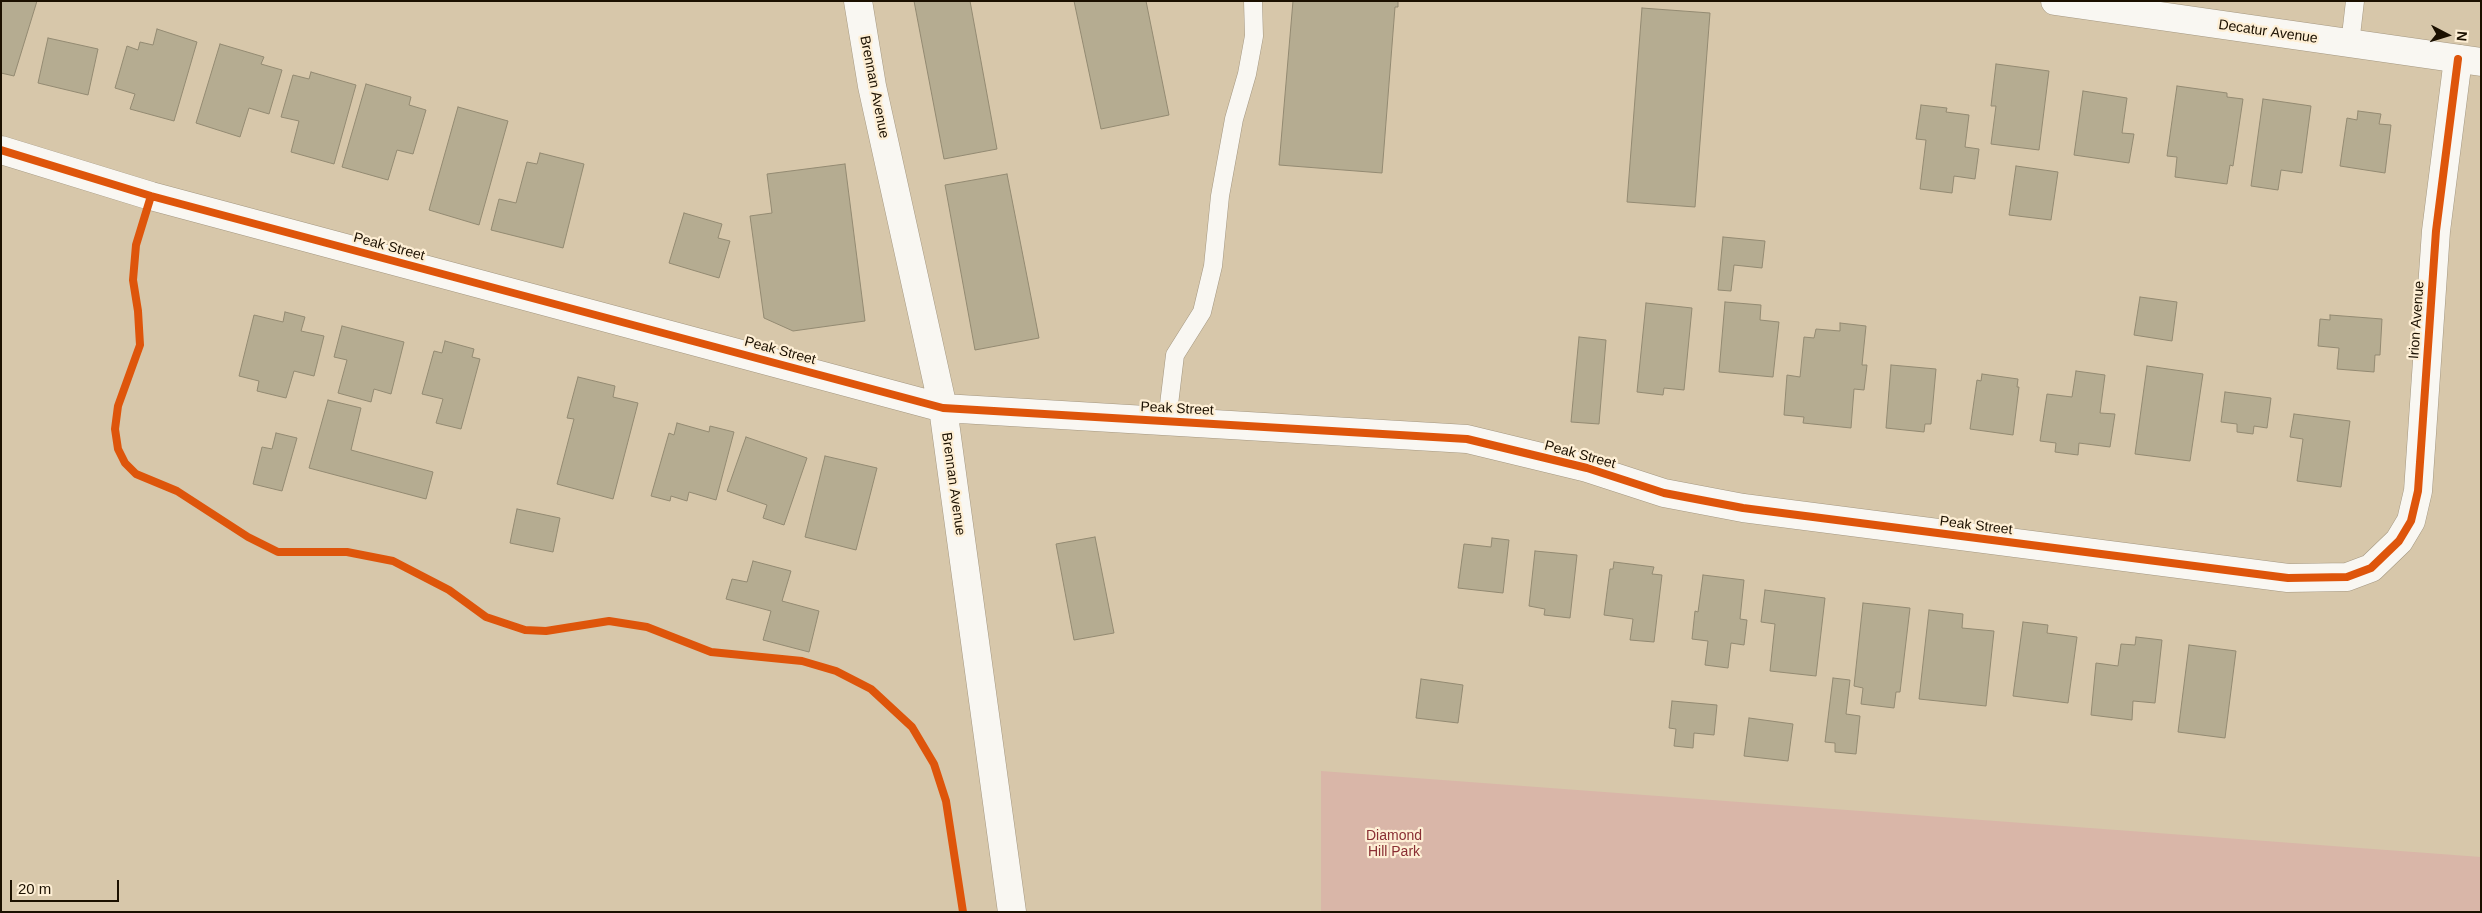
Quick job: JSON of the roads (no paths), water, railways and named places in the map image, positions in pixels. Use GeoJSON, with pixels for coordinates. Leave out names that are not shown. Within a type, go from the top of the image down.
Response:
{"type":"FeatureCollection","features":[{"type":"Feature","properties":{"kind":"street","name":"Brennan Avenue"},"geometry":{"type":"LineString","coordinates":[[858,1],[872,86],[943,408],[1012,912]]}},
{"type":"Feature","properties":{"kind":"street","name":"Decatur Avenue"},"geometry":{"type":"LineString","coordinates":[[2055,1],[2469,60]]}},
{"type":"Feature","properties":{"kind":"street","name":"Irion Avenue"},"geometry":{"type":"LineString","coordinates":[[2371,568],[2399,542],[2411,521],[2418,491],[2436,231],[2469,60]]}},
{"type":"Feature","properties":{"kind":"street","name":"Peak Street"},"geometry":{"type":"LineString","coordinates":[[1,150],[160,198],[943,408],[1467,439],[1587,468],[1664,493],[1743,508],[2288,578],[2347,576],[2371,568]]}},
{"type":"Feature","properties":{"kind":"lane"},"geometry":{"type":"LineString","coordinates":[[1167,421],[1175,355],[1202,312],[1213,266],[1220,196],[1234,119],[1247,74],[1254,36],[1253,1]]}},
{"type":"Feature","properties":{"kind":"lane"},"geometry":{"type":"LineString","coordinates":[[2350,44],[2355,1]]}},
{"type":"Feature","properties":{"kind":"park label","name":"Diamond Hill Park"},"geometry":{"type":"Point","coordinates":[1394,844]}}]}
